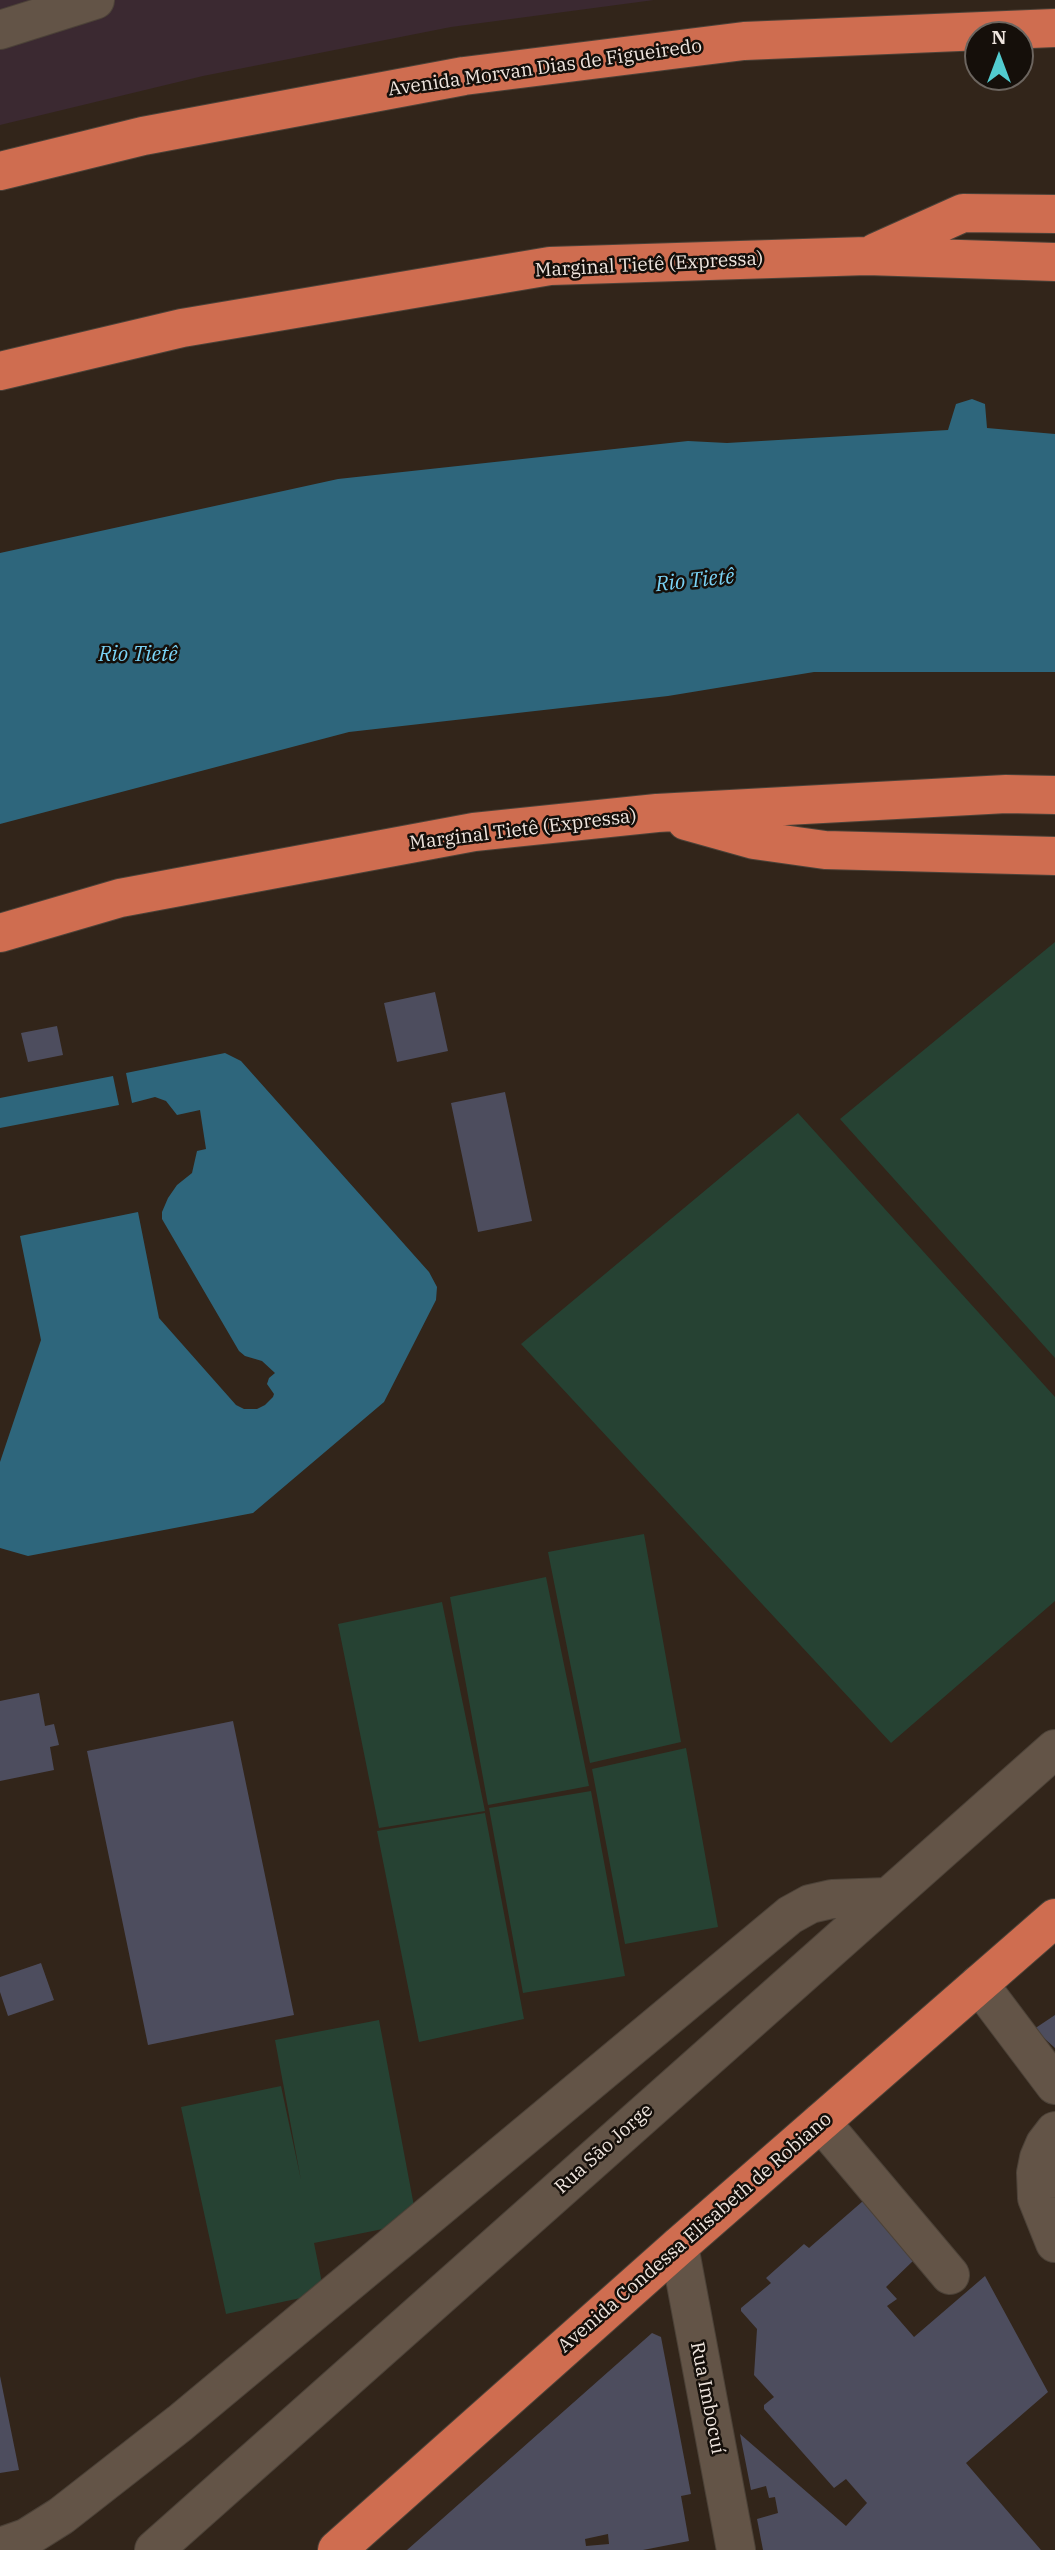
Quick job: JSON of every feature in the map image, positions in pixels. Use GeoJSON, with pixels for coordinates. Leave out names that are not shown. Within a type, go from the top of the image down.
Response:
{"type":"FeatureCollection","features":[{"type":"Feature","properties":{"kind":"highway","name":"Avenida Morvan Dias de Figueiredo"},"geometry":{"type":"LineString","coordinates":[[0,171],[143,136],[464,76],[744,41],[1055,28]]}},
{"type":"Feature","properties":{"kind":"highway"},"geometry":{"type":"LineString","coordinates":[[867,256],[963,213],[1055,214]]}},
{"type":"Feature","properties":{"kind":"highway","name":"Marginal Tietê (Expressa)"},"geometry":{"type":"LineString","coordinates":[[0,371],[182,328],[551,266],[867,256],[1055,262]]}},
{"type":"Feature","properties":{"kind":"highway","name":"Marginal Tietê (Expressa)"},"geometry":{"type":"LineString","coordinates":[[0,933],[120,898],[460,835],[657,813],[1006,794],[1055,796]]}},
{"type":"Feature","properties":{"kind":"highway"},"geometry":{"type":"LineString","coordinates":[[657,813],[754,840],[825,850],[1055,856]]}},
{"type":"Feature","properties":{"kind":"highway","name":"Avenida Condessa Elisabeth de Robiano"},"geometry":{"type":"LineString","coordinates":[[337,2550],[679,2246],[1055,1918]]}},
{"type":"Feature","properties":{"kind":"street"},"geometry":{"type":"LineString","coordinates":[[0,30],[95,0]]}},
{"type":"Feature","properties":{"kind":"street","name":"Rua São Jorge"},"geometry":{"type":"LineString","coordinates":[[154,2550],[1055,1749]]}},
{"type":"Feature","properties":{"kind":"street"},"geometry":{"type":"LineString","coordinates":[[0,2547],[26,2538],[61,2516],[180,2423],[790,1915],[810,1904],[832,1899],[887,1897]]}},
{"type":"Feature","properties":{"kind":"street"},"geometry":{"type":"LineString","coordinates":[[979,1984],[1055,2085]]}},
{"type":"Feature","properties":{"kind":"street"},"geometry":{"type":"LineString","coordinates":[[821,2122],[950,2275]]}},
{"type":"Feature","properties":{"kind":"street"},"geometry":{"type":"LineString","coordinates":[[1055,2132],[1045,2144],[1036,2173],[1037,2198],[1055,2243]]}},
{"type":"Feature","properties":{"kind":"street","name":"Rua Imbocuí"},"geometry":{"type":"LineString","coordinates":[[679,2246],[736,2550]]}},
{"type":"Feature","properties":{"kind":"shaded area"},"geometry":{"type":"Polygon","coordinates":[[[0,0],[654,0],[451,27],[203,76],[0,125],[0,0]]]}},
{"type":"Feature","properties":{"kind":"green space"},"geometry":{"type":"Polygon","coordinates":[[[1055,942],[1055,1358],[840,1119],[1055,942]]]}},
{"type":"Feature","properties":{"kind":"green space"},"geometry":{"type":"Polygon","coordinates":[[[798,1113],[1055,1397],[1055,1601],[891,1743],[521,1344],[798,1113]]]}},
{"type":"Feature","properties":{"kind":"green space"},"geometry":{"type":"Polygon","coordinates":[[[644,1534],[681,1742],[590,1763],[548,1552],[644,1534]]]}},
{"type":"Feature","properties":{"kind":"green space"},"geometry":{"type":"Polygon","coordinates":[[[546,1577],[589,1786],[488,1805],[450,1597],[546,1577]]]}},
{"type":"Feature","properties":{"kind":"green space"},"geometry":{"type":"Polygon","coordinates":[[[442,1602],[485,1811],[379,1828],[338,1624],[442,1602]]]}},
{"type":"Feature","properties":{"kind":"green space"},"geometry":{"type":"Polygon","coordinates":[[[686,1748],[718,1927],[625,1944],[592,1769],[686,1748]]]}},
{"type":"Feature","properties":{"kind":"green space"},"geometry":{"type":"Polygon","coordinates":[[[591,1791],[625,1976],[523,1993],[489,1808],[591,1791]]]}},
{"type":"Feature","properties":{"kind":"green space"},"geometry":{"type":"Polygon","coordinates":[[[485,1813],[524,2019],[419,2042],[377,1831],[485,1813]]]}},
{"type":"Feature","properties":{"kind":"green space"},"geometry":{"type":"Polygon","coordinates":[[[379,2020],[417,2222],[314,2243],[324,2293],[226,2314],[181,2107],[281,2086],[301,2180],[275,2040],[379,2020]]]}},
{"type":"Feature","properties":{"kind":"water","name":"Rio Tietê"},"geometry":{"type":"Polygon","coordinates":[[[972,399],[985,404],[987,428],[1055,434],[1055,672],[814,672],[668,696],[349,732],[0,824],[0,553],[338,479],[688,441],[727,443],[948,430],[956,404],[972,399]]]}},
{"type":"Feature","properties":{"kind":"water"},"geometry":{"type":"Polygon","coordinates":[[[225,1053],[241,1061],[429,1272],[437,1287],[436,1300],[384,1402],[253,1513],[28,1556],[0,1548],[0,1462],[41,1340],[20,1236],[138,1212],[159,1318],[236,1405],[244,1409],[257,1409],[273,1397],[274,1394],[267,1384],[275,1373],[262,1361],[245,1356],[239,1351],[162,1219],[168,1198],[177,1185],[192,1173],[197,1151],[206,1149],[200,1110],[177,1115],[166,1101],[155,1097],[132,1103],[126,1073],[225,1053]]]}},
{"type":"Feature","properties":{"kind":"water"},"geometry":{"type":"Polygon","coordinates":[[[113,1076],[119,1105],[0,1128],[0,1098],[113,1076]]]}},
{"type":"Feature","properties":{"kind":"building"},"geometry":{"type":"Polygon","coordinates":[[[435,992],[448,1051],[397,1062],[384,1003],[435,992]]]}},
{"type":"Feature","properties":{"kind":"building"},"geometry":{"type":"Polygon","coordinates":[[[57,1026],[63,1055],[28,1062],[21,1033],[57,1026]]]}},
{"type":"Feature","properties":{"kind":"building"},"geometry":{"type":"Polygon","coordinates":[[[505,1092],[532,1221],[478,1232],[451,1103],[505,1092]]]}},
{"type":"Feature","properties":{"kind":"building"},"geometry":{"type":"Polygon","coordinates":[[[39,1693],[45,1726],[54,1724],[59,1745],[50,1747],[54,1770],[0,1781],[0,1701],[39,1693]]]}},
{"type":"Feature","properties":{"kind":"building"},"geometry":{"type":"Polygon","coordinates":[[[233,1721],[294,2015],[148,2045],[87,1751],[233,1721]]]}},
{"type":"Feature","properties":{"kind":"building"},"geometry":{"type":"Polygon","coordinates":[[[41,1963],[54,2000],[8,2016],[0,1992],[0,1977],[41,1963]]]}},
{"type":"Feature","properties":{"kind":"building"},"geometry":{"type":"Polygon","coordinates":[[[1055,2015],[1055,2048],[1034,2029],[1055,2015]]]}},
{"type":"Feature","properties":{"kind":"building"},"geometry":{"type":"Polygon","coordinates":[[[863,2201],[914,2260],[886,2287],[897,2299],[887,2306],[914,2337],[985,2276],[1048,2392],[966,2463],[1041,2550],[763,2550],[757,2519],[778,2513],[775,2497],[769,2498],[766,2486],[751,2490],[740,2434],[846,2526],[867,2503],[846,2479],[834,2488],[764,2409],[764,2405],[774,2397],[754,2375],[757,2329],[741,2308],[771,2283],[766,2278],[804,2244],[809,2248],[863,2201]]]}},
{"type":"Feature","properties":{"kind":"building"},"geometry":{"type":"Polygon","coordinates":[[[652,2333],[661,2337],[691,2494],[681,2496],[689,2541],[643,2550],[407,2550],[652,2333]],[[608,2534],[585,2539],[586,2546],[609,2544],[608,2534]]]}},
{"type":"Feature","properties":{"kind":"building"},"geometry":{"type":"Polygon","coordinates":[[[0,2376],[19,2470],[0,2473],[0,2376]]]}}]}
